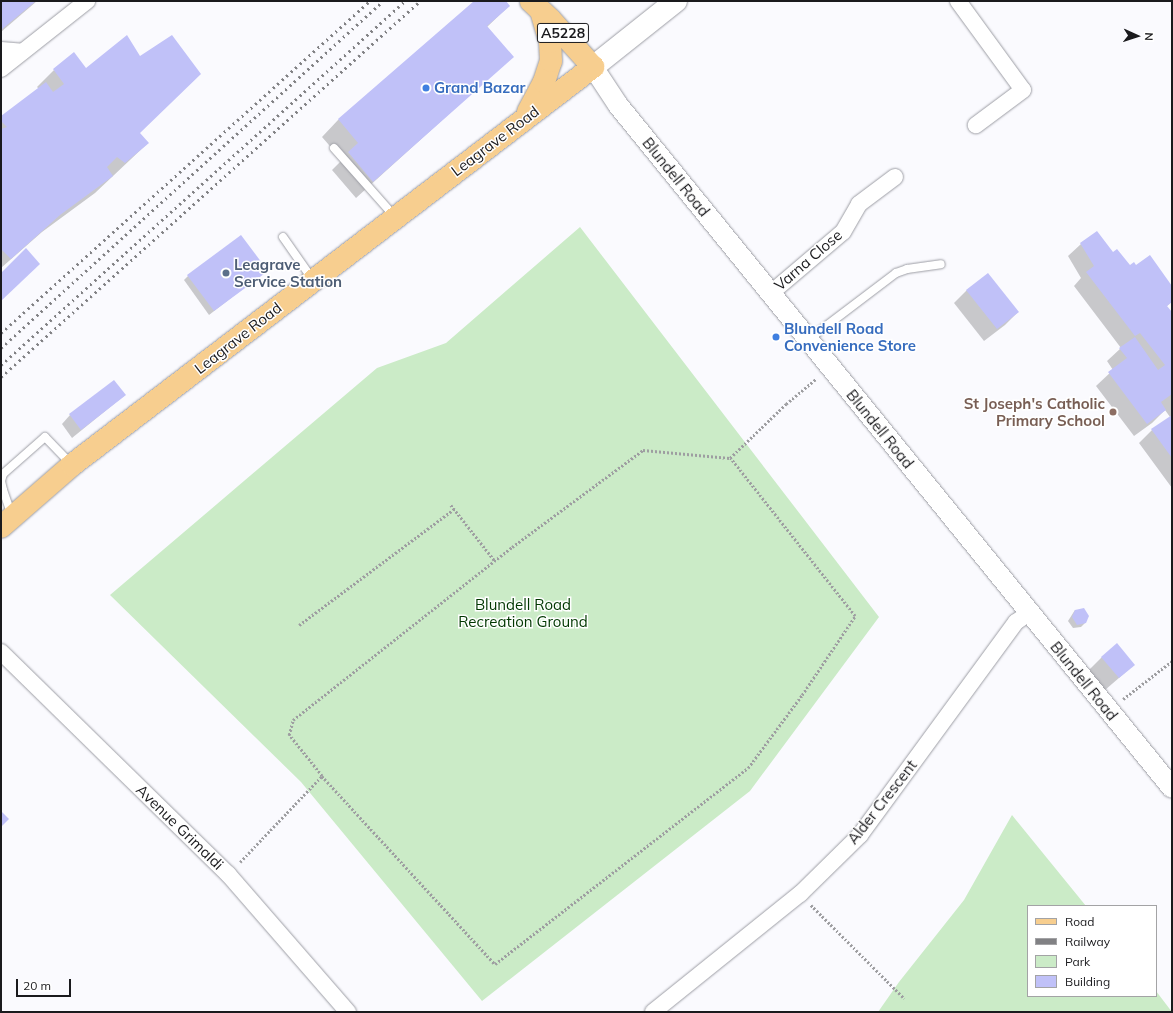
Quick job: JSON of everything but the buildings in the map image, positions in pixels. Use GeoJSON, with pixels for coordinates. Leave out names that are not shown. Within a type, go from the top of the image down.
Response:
{"type":"FeatureCollection","features":[{"type":"Feature","properties":{"kind":"main road"},"geometry":{"type":"LineString","coordinates":[[593,67],[676,1]]}},
{"type":"Feature","properties":{"kind":"main road"},"geometry":{"type":"LineString","coordinates":[[524,118],[544,82],[551,61],[550,42],[536,6]]}},
{"type":"Feature","properties":{"kind":"main road","name":"A5228"},"geometry":{"type":"LineString","coordinates":[[536,6],[550,19],[593,67]]}},
{"type":"Feature","properties":{"kind":"main road","name":"Leagrave Road"},"geometry":{"type":"LineString","coordinates":[[6,522],[72,465],[524,118],[593,67]]}},
{"type":"Feature","properties":{"kind":"street"},"geometry":{"type":"LineString","coordinates":[[1,70],[87,1]]}},
{"type":"Feature","properties":{"kind":"street"},"geometry":{"type":"LineString","coordinates":[[958,1],[1023,90],[976,125]]}},
{"type":"Feature","properties":{"kind":"street"},"geometry":{"type":"LineString","coordinates":[[1,50],[22,52]]}},
{"type":"Feature","properties":{"kind":"street","name":"Blundell Road"},"geometry":{"type":"LineString","coordinates":[[593,67],[618,105],[1172,788]]}},
{"type":"Feature","properties":{"kind":"street","name":"Varna Close"},"geometry":{"type":"LineString","coordinates":[[771,293],[843,232],[859,204],[895,177]]}},
{"type":"Feature","properties":{"kind":"street","name":"Alder Crescent"},"geometry":{"type":"LineString","coordinates":[[653,1012],[800,894],[860,835],[1016,622],[1029,613]]}},
{"type":"Feature","properties":{"kind":"street","name":"Avenue Grimaldi"},"geometry":{"type":"LineString","coordinates":[[1,652],[228,874],[348,1012]]}},
{"type":"Feature","properties":{"kind":"lane"},"geometry":{"type":"LineString","coordinates":[[334,148],[395,217]]}},
{"type":"Feature","properties":{"kind":"lane"},"geometry":{"type":"LineString","coordinates":[[283,237],[313,280]]}},
{"type":"Feature","properties":{"kind":"lane"},"geometry":{"type":"LineString","coordinates":[[808,339],[896,273],[906,269],[941,264]]}},
{"type":"Feature","properties":{"kind":"lane"},"geometry":{"type":"LineString","coordinates":[[6,522],[1,481],[3,474],[46,437],[72,465]]}},
{"type":"Feature","properties":{"kind":"path"},"geometry":{"type":"LineString","coordinates":[[730,458],[786,404],[820,376]]}},
{"type":"Feature","properties":{"kind":"path"},"geometry":{"type":"LineString","coordinates":[[643,450],[730,458],[855,616],[802,695],[748,768],[495,964],[322,776],[289,735],[293,720],[494,561],[643,450]]}},
{"type":"Feature","properties":{"kind":"path"},"geometry":{"type":"LineString","coordinates":[[451,505],[494,561]]}},
{"type":"Feature","properties":{"kind":"path"},"geometry":{"type":"LineString","coordinates":[[299,625],[454,509]]}},
{"type":"Feature","properties":{"kind":"path"},"geometry":{"type":"LineString","coordinates":[[1109,711],[1172,661]]}},
{"type":"Feature","properties":{"kind":"path"},"geometry":{"type":"LineString","coordinates":[[228,874],[322,776]]}},
{"type":"Feature","properties":{"kind":"path"},"geometry":{"type":"LineString","coordinates":[[800,894],[904,998]]}},
{"type":"Feature","properties":{"kind":"green space","name":"Blundell Road Recreation Ground"},"geometry":{"type":"Polygon","coordinates":[[[580,227],[879,617],[750,791],[482,1001],[301,782],[110,595],[377,368],[446,343],[580,227]]]}},
{"type":"Feature","properties":{"kind":"green space"},"geometry":{"type":"Polygon","coordinates":[[[1012,815],[1085,905],[1027,905],[1027,997],[1157,997],[1157,992],[1172,1012],[878,1012],[899,982],[964,900],[1012,815]]]}},
{"type":"Feature","properties":{"kind":"railway"},"geometry":{"type":"LineString","coordinates":[[1,333],[370,1]]}},
{"type":"Feature","properties":{"kind":"railway"},"geometry":{"type":"LineString","coordinates":[[1,348],[383,1]]}},
{"type":"Feature","properties":{"kind":"railway"},"geometry":{"type":"LineString","coordinates":[[1,365],[405,1]]}},
{"type":"Feature","properties":{"kind":"railway"},"geometry":{"type":"LineString","coordinates":[[1,377],[420,1]]}},
{"type":"Feature","properties":{"kind":"place","name":"Grand Bazar"},"geometry":{"type":"Point","coordinates":[426,88]}},
{"type":"Feature","properties":{"kind":"place","name":"Leagrave Service Station"},"geometry":{"type":"Point","coordinates":[226,273]}},
{"type":"Feature","properties":{"kind":"place","name":"Blundell Road Convenience Store"},"geometry":{"type":"Point","coordinates":[776,337]}},
{"type":"Feature","properties":{"kind":"place","name":"St Joseph's Catholic Primary School"},"geometry":{"type":"Point","coordinates":[1113,412]}}]}
